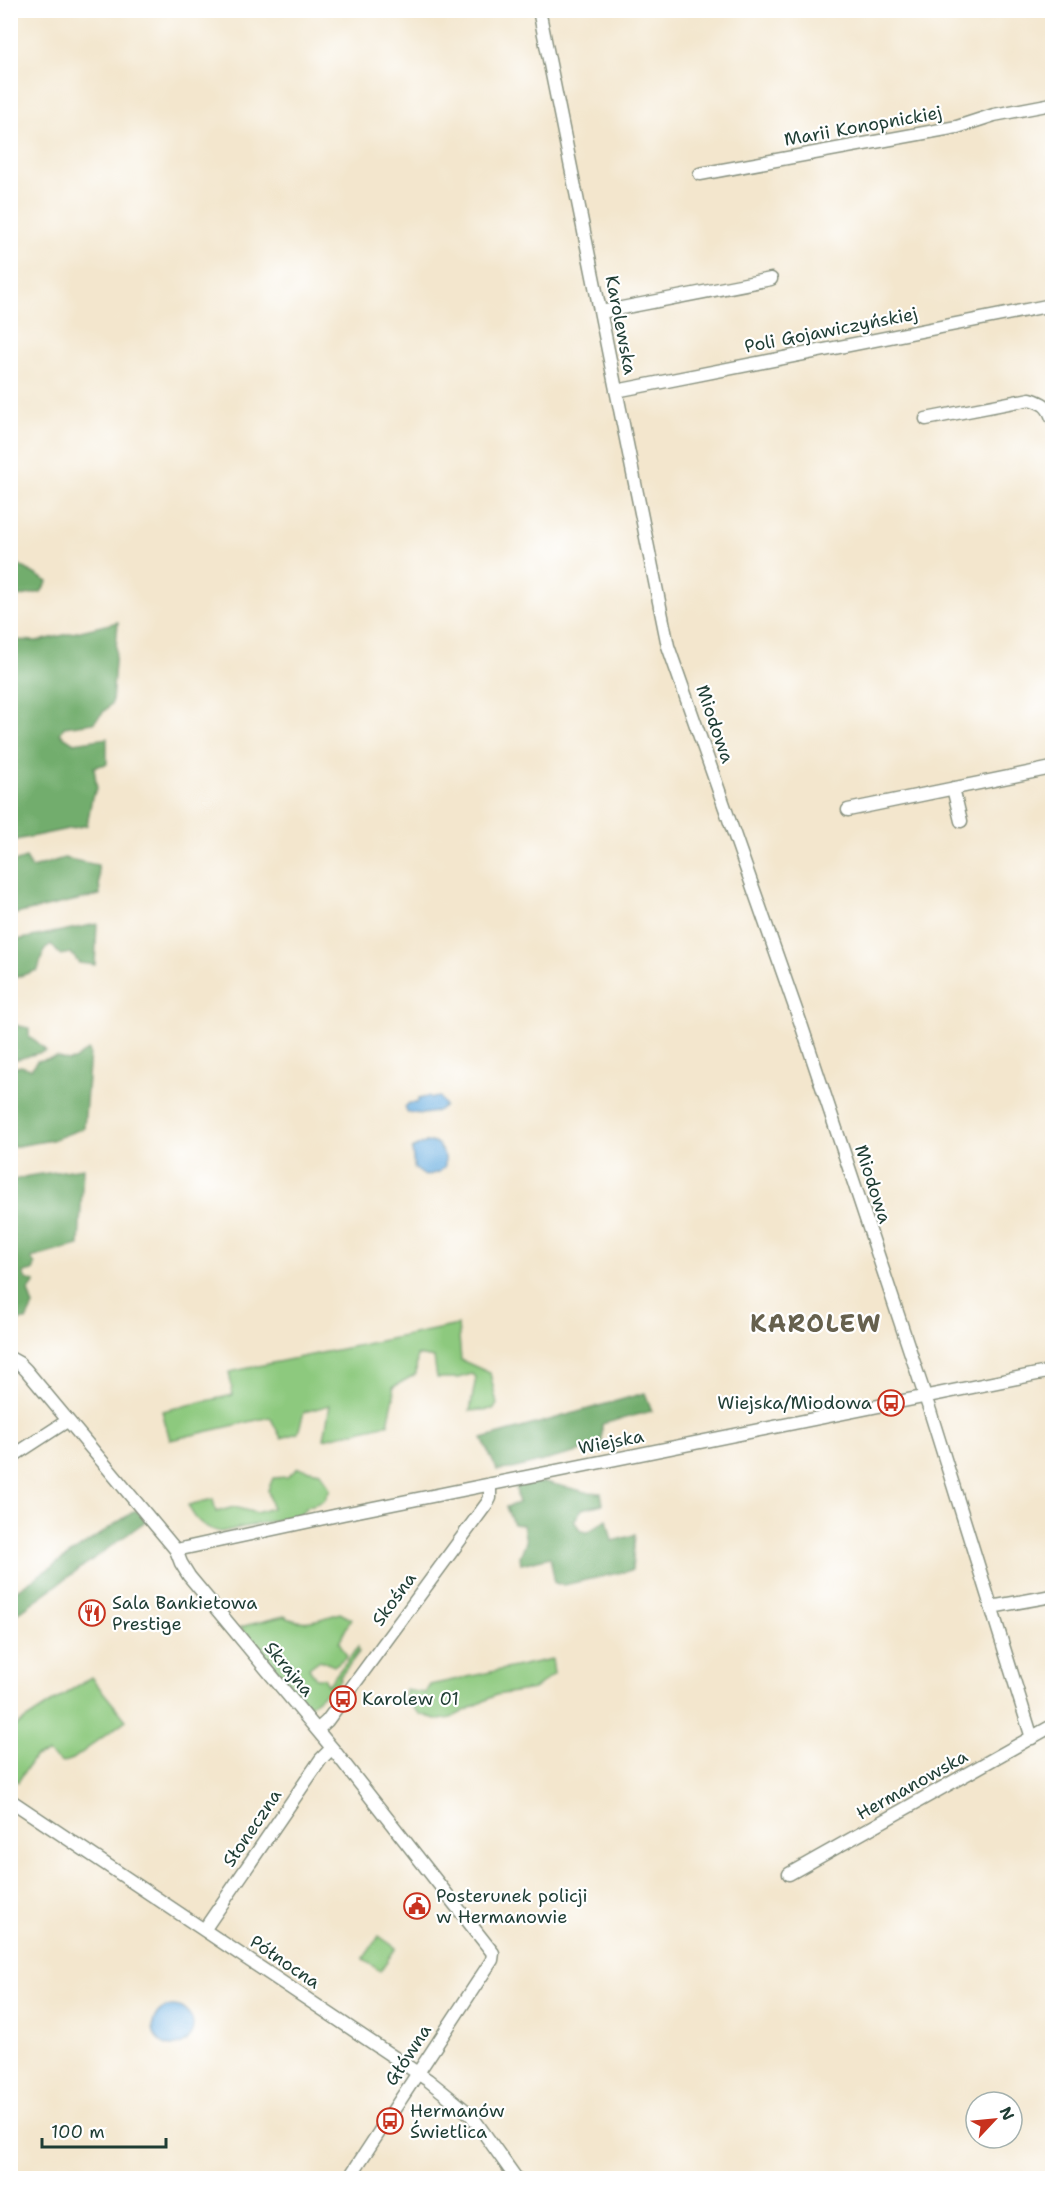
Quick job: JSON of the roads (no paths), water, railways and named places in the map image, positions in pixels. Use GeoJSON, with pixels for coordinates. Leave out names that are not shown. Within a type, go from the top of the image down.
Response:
{"type":"FeatureCollection","features":[{"type":"Feature","properties":{"kind":"street","name":"Karolewska"},"geometry":{"type":"LineString","coordinates":[[539,10],[668,646]]}},
{"type":"Feature","properties":{"kind":"street","name":"Marii Konopnickiej"},"geometry":{"type":"LineString","coordinates":[[700,174],[957,127],[994,115],[1053,104]]}},
{"type":"Feature","properties":{"kind":"street"},"geometry":{"type":"LineString","coordinates":[[601,312],[771,279]]}},
{"type":"Feature","properties":{"kind":"street","name":"Poli Gojawiczyńskiej"},"geometry":{"type":"LineString","coordinates":[[616,391],[1053,305]]}},
{"type":"Feature","properties":{"kind":"street"},"geometry":{"type":"LineString","coordinates":[[926,419],[1030,399],[1041,402],[1048,408],[1053,418]]}},
{"type":"Feature","properties":{"kind":"street","name":"Miodowa"},"geometry":{"type":"LineString","coordinates":[[668,646],[802,1027],[925,1397],[1032,1738]]}},
{"type":"Feature","properties":{"kind":"street"},"geometry":{"type":"LineString","coordinates":[[848,810],[1053,768]]}},
{"type":"Feature","properties":{"kind":"street"},"geometry":{"type":"LineString","coordinates":[[953,788],[961,822]]}},
{"type":"Feature","properties":{"kind":"street","name":"Skrajna"},"geometry":{"type":"LineString","coordinates":[[11,1358],[26,1370],[176,1550],[189,1576],[332,1748],[492,1950]]}},
{"type":"Feature","properties":{"kind":"street","name":"Wiejska"},"geometry":{"type":"LineString","coordinates":[[176,1550],[490,1484],[1053,1371]]}},
{"type":"Feature","properties":{"kind":"street"},"geometry":{"type":"LineString","coordinates":[[10,1458],[67,1420]]}},
{"type":"Feature","properties":{"kind":"street","name":"Skośna"},"geometry":{"type":"LineString","coordinates":[[317,1730],[327,1720],[488,1502],[490,1484]]}},
{"type":"Feature","properties":{"kind":"street"},"geometry":{"type":"LineString","coordinates":[[991,1607],[1053,1596]]}},
{"type":"Feature","properties":{"kind":"street","name":"Hermanowska"},"geometry":{"type":"LineString","coordinates":[[789,1874],[1053,1726]]}},
{"type":"Feature","properties":{"kind":"street","name":"Słoneczna"},"geometry":{"type":"LineString","coordinates":[[204,1930],[321,1759],[332,1748]]}},
{"type":"Feature","properties":{"kind":"street","name":"Północna"},"geometry":{"type":"LineString","coordinates":[[10,1800],[417,2073],[461,2105],[471,2115],[516,2178]]}},
{"type":"Feature","properties":{"kind":"street","name":"Główna"},"geometry":{"type":"LineString","coordinates":[[350,2178],[492,1960],[492,1950]]}},
{"type":"Feature","properties":{"kind":"water"},"geometry":{"type":"Polygon","coordinates":[[[429,1096],[431,1098],[440,1097],[445,1106],[427,1114],[407,1112],[405,1107],[409,1103],[417,1103],[419,1099],[429,1096]]]}},
{"type":"Feature","properties":{"kind":"water"},"geometry":{"type":"Polygon","coordinates":[[[430,1142],[438,1144],[445,1157],[445,1167],[439,1172],[425,1176],[414,1168],[412,1149],[430,1142]]]}},
{"type":"Feature","properties":{"kind":"water"},"geometry":{"type":"Polygon","coordinates":[[[173,2006],[181,2007],[187,2012],[192,2018],[192,2034],[187,2040],[181,2045],[173,2046],[165,2045],[159,2040],[154,2034],[153,2026],[154,2018],[159,2012],[165,2007],[173,2006]]]}},
{"type":"Feature","properties":{"kind":"place","name":"Wiejska/Miodowa"},"geometry":{"type":"Point","coordinates":[891,1403]}},
{"type":"Feature","properties":{"kind":"place","name":"Sala Bankietowa Prestige"},"geometry":{"type":"Point","coordinates":[92,1613]}},
{"type":"Feature","properties":{"kind":"place","name":"Karolew 01"},"geometry":{"type":"Point","coordinates":[343,1699]}},
{"type":"Feature","properties":{"kind":"place","name":"Posterunek policji w Hermanowie"},"geometry":{"type":"Point","coordinates":[417,1906]}},
{"type":"Feature","properties":{"kind":"place","name":"Hermanów Świetlica"},"geometry":{"type":"Point","coordinates":[390,2121]}},
{"type":"Feature","properties":{"kind":"district","name":"KAROLEW"},"geometry":{"type":"Point","coordinates":[816,1324]}}]}
